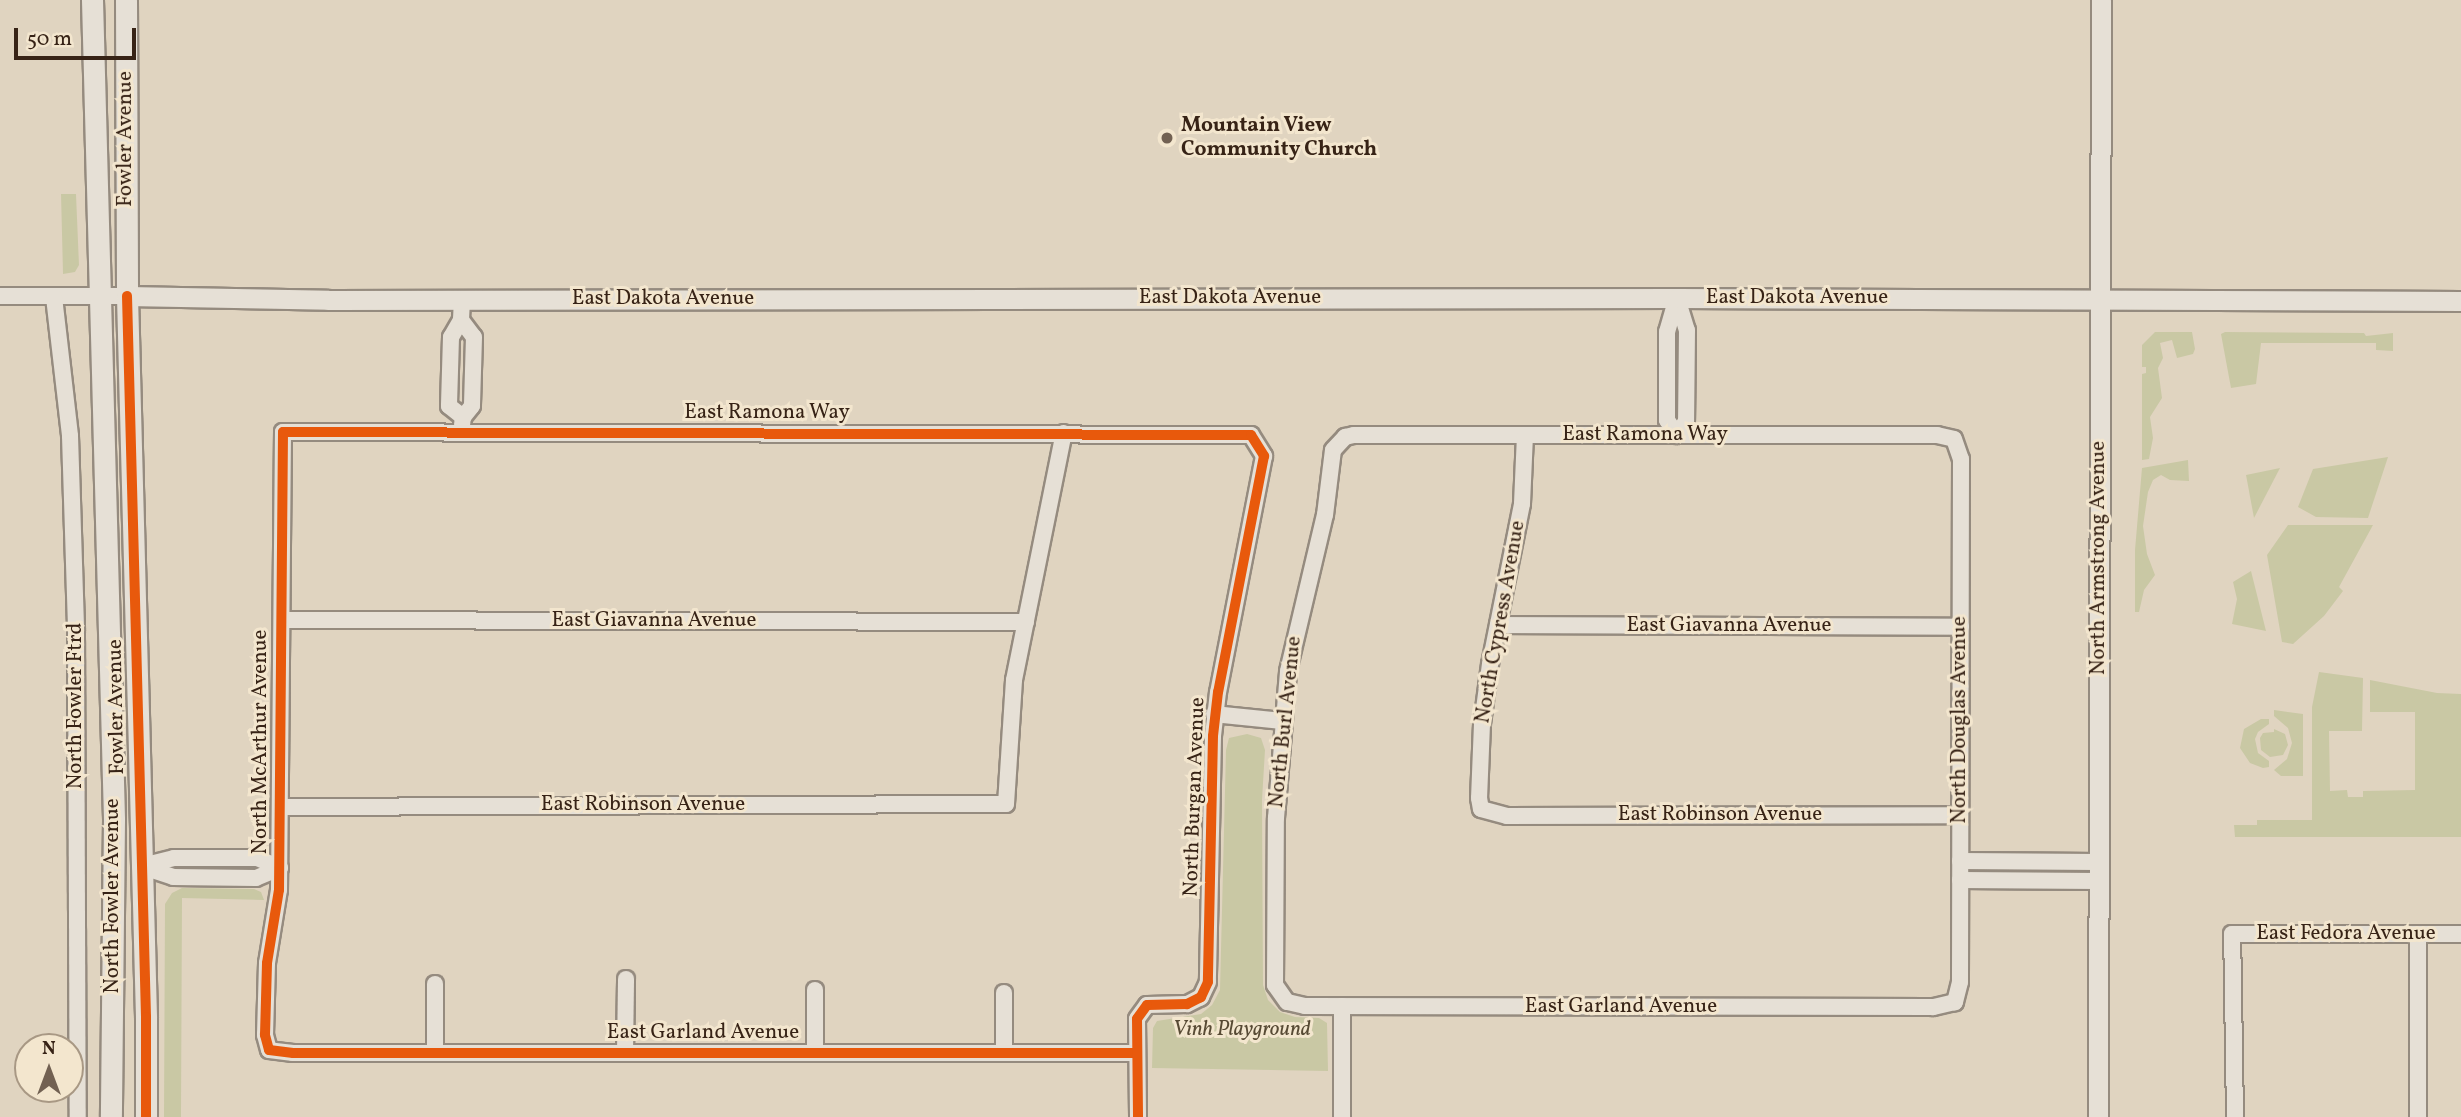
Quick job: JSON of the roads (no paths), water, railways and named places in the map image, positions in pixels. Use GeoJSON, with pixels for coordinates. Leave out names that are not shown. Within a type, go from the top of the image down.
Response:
{"type":"FeatureCollection","features":[{"type":"Feature","properties":{"kind":"main road","name":"Fowler Avenue"},"geometry":{"type":"LineString","coordinates":[[92,0],[100,297]]}},
{"type":"Feature","properties":{"kind":"main road","name":"Fowler Avenue"},"geometry":{"type":"LineString","coordinates":[[126,0],[127,296],[146,1017],[146,1117]]}},
{"type":"Feature","properties":{"kind":"main road","name":"North Fowler Avenue"},"geometry":{"type":"LineString","coordinates":[[100,297],[114,833],[111,1117]]}},
{"type":"Feature","properties":{"kind":"street","name":"North Armstrong Avenue"},"geometry":{"type":"LineString","coordinates":[[2098,1117],[2101,0]]}},
{"type":"Feature","properties":{"kind":"street","name":"East Dakota Avenue"},"geometry":{"type":"LineString","coordinates":[[0,296],[462,300],[1677,298],[2461,301]]}},
{"type":"Feature","properties":{"kind":"street","name":"North Fowler Ftrd"},"geometry":{"type":"LineString","coordinates":[[54,297],[71,450],[76,631],[78,1117]]}},
{"type":"Feature","properties":{"kind":"street"},"geometry":{"type":"LineString","coordinates":[[1677,298],[1667,332],[1667,420],[1677,435]]}},
{"type":"Feature","properties":{"kind":"street"},"geometry":{"type":"LineString","coordinates":[[461,320],[474,337],[472,406],[462,424],[449,406],[451,337],[461,320],[462,300]]}},
{"type":"Feature","properties":{"kind":"street","name":"East Ramona Way"},"geometry":{"type":"LineString","coordinates":[[284,432],[462,424],[1251,435]]}},
{"type":"Feature","properties":{"kind":"street","name":"North McArthur Avenue"},"geometry":{"type":"LineString","coordinates":[[269,1050],[265,1035],[267,963],[279,890],[284,432]]}},
{"type":"Feature","properties":{"kind":"street"},"geometry":{"type":"LineString","coordinates":[[1026,621],[1065,433]]}},
{"type":"Feature","properties":{"kind":"street","name":"North Burgan Avenue"},"geometry":{"type":"LineString","coordinates":[[1138,1117],[1137,1018],[1147,1006],[1187,1004],[1201,997],[1208,982],[1214,714],[1264,456],[1251,435]]}},
{"type":"Feature","properties":{"kind":"street","name":"East Ramona Way"},"geometry":{"type":"LineString","coordinates":[[1337,443],[1354,435],[1937,435],[1954,439]]}},
{"type":"Feature","properties":{"kind":"street","name":"North Cypress Avenue"},"geometry":{"type":"LineString","coordinates":[[1481,809],[1479,798],[1482,724],[1522,504],[1525,435]]}},
{"type":"Feature","properties":{"kind":"street","name":"North Douglas Avenue"},"geometry":{"type":"LineString","coordinates":[[1954,439],[1961,459],[1960,982],[1955,1002]]}},
{"type":"Feature","properties":{"kind":"street","name":"North Burl Avenue"},"geometry":{"type":"LineString","coordinates":[[1287,1002],[1275,985],[1276,818],[1282,721],[1288,671],[1325,515],[1331,460],[1337,443]]}},
{"type":"Feature","properties":{"kind":"street","name":"East Giavanna Avenue"},"geometry":{"type":"LineString","coordinates":[[282,620],[1026,621]]}},
{"type":"Feature","properties":{"kind":"street","name":"East Robinson Avenue"},"geometry":{"type":"LineString","coordinates":[[280,807],[1006,804],[1014,680],[1026,621]]}},
{"type":"Feature","properties":{"kind":"street","name":"East Giavanna Avenue"},"geometry":{"type":"LineString","coordinates":[[1498,625],[1961,627]]}},
{"type":"Feature","properties":{"kind":"street"},"geometry":{"type":"LineString","coordinates":[[1214,714],[1282,721]]}},
{"type":"Feature","properties":{"kind":"street","name":"East Robinson Avenue"},"geometry":{"type":"LineString","coordinates":[[1481,809],[1507,816],[1959,815]]}},
{"type":"Feature","properties":{"kind":"street"},"geometry":{"type":"LineString","coordinates":[[140,866],[174,858],[257,858],[279,868]]}},
{"type":"Feature","properties":{"kind":"street"},"geometry":{"type":"LineString","coordinates":[[1960,861],[2098,871]]}},
{"type":"Feature","properties":{"kind":"street"},"geometry":{"type":"LineString","coordinates":[[1960,880],[2098,871]]}},
{"type":"Feature","properties":{"kind":"street","name":"East Fedora Avenue"},"geometry":{"type":"LineString","coordinates":[[2235,1117],[2231,934],[2461,934]]}},
{"type":"Feature","properties":{"kind":"street"},"geometry":{"type":"LineString","coordinates":[[2418,934],[2418,1117]]}},
{"type":"Feature","properties":{"kind":"street"},"geometry":{"type":"LineString","coordinates":[[625,1053],[626,979]]}},
{"type":"Feature","properties":{"kind":"street"},"geometry":{"type":"LineString","coordinates":[[435,984],[435,1054]]}},
{"type":"Feature","properties":{"kind":"street","name":"East Garland Avenue"},"geometry":{"type":"LineString","coordinates":[[815,990],[815,1053]]}},
{"type":"Feature","properties":{"kind":"street"},"geometry":{"type":"LineString","coordinates":[[1004,993],[1004,1053]]}},
{"type":"Feature","properties":{"kind":"street","name":"East Garland Avenue"},"geometry":{"type":"LineString","coordinates":[[1287,1002],[1305,1006],[1933,1007],[1955,1002]]}},
{"type":"Feature","properties":{"kind":"street"},"geometry":{"type":"LineString","coordinates":[[1342,1006],[1342,1117]]}},
{"type":"Feature","properties":{"kind":"street","name":"East Garland Avenue"},"geometry":{"type":"LineString","coordinates":[[269,1050],[293,1053],[435,1054],[1137,1053]]}},
{"type":"Feature","properties":{"kind":"place","name":"Mountain View Community Church"},"geometry":{"type":"Point","coordinates":[1167,138]}},
{"type":"Feature","properties":{"kind":"park label","name":"Vinh Playground"},"geometry":{"type":"Point","coordinates":[1242,1030]}}]}
